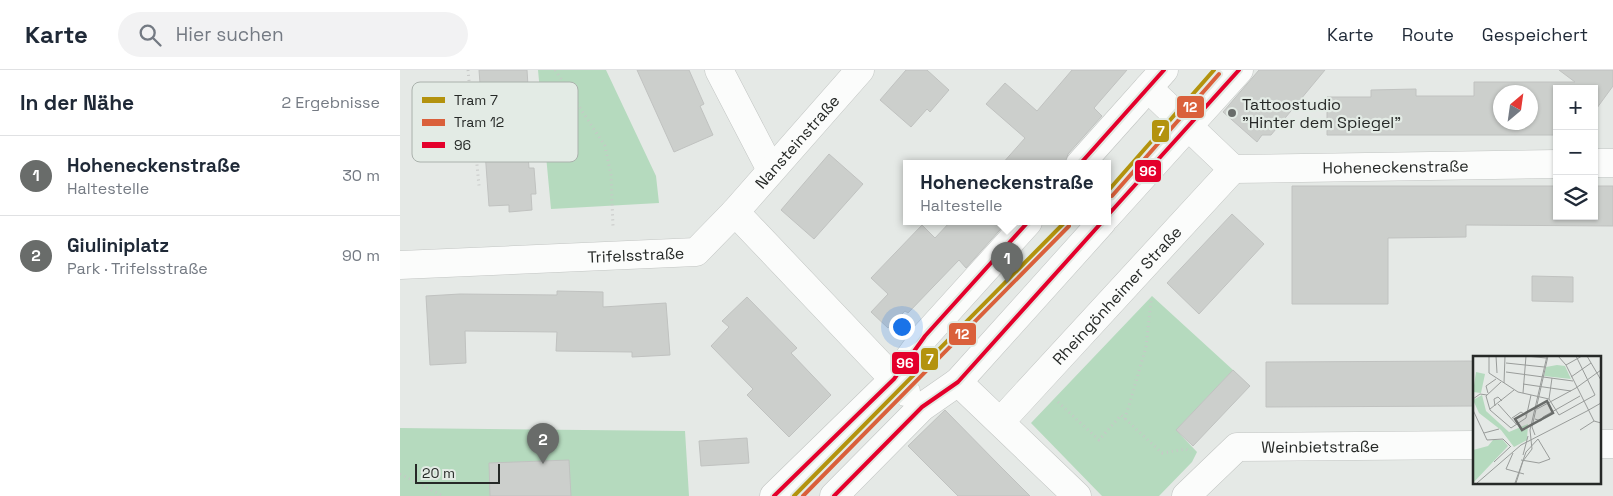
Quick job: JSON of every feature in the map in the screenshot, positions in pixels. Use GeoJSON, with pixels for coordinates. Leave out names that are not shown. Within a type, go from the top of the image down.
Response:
{"type":"FeatureCollection","features":[{"type":"Feature","properties":{"kind":"street"},"geometry":{"type":"LineString","coordinates":[[718,70],[771,170]]}},
{"type":"Feature","properties":{"kind":"street","name":"Nansteinstraße"},"geometry":{"type":"LineString","coordinates":[[735,212],[860,70]]}},
{"type":"Feature","properties":{"kind":"street"},"geometry":{"type":"LineString","coordinates":[[1111,212],[1239,70]]}},
{"type":"Feature","properties":{"kind":"street"},"geometry":{"type":"LineString","coordinates":[[1084,160],[1156,79],[1189,125],[1233,169]]}},
{"type":"Feature","properties":{"kind":"street"},"geometry":{"type":"LineString","coordinates":[[1598,163],[1613,163]]}},
{"type":"Feature","properties":{"kind":"street","name":"Hoheneckenstraße"},"geometry":{"type":"LineString","coordinates":[[1233,169],[1553,164]]}},
{"type":"Feature","properties":{"kind":"street","name":"Rheingönheimer Straße"},"geometry":{"type":"LineString","coordinates":[[1000,421],[1233,169]]}},
{"type":"Feature","properties":{"kind":"street","name":"Trifelsstraße"},"geometry":{"type":"LineString","coordinates":[[400,265],[696,252],[735,212]]}},
{"type":"Feature","properties":{"kind":"street"},"geometry":{"type":"LineString","coordinates":[[735,212],[922,408]]}},
{"type":"Feature","properties":{"kind":"street"},"geometry":{"type":"LineString","coordinates":[[774,496],[894,380],[925,336],[1025,225]]}},
{"type":"Feature","properties":{"kind":"street"},"geometry":{"type":"LineString","coordinates":[[834,496],[922,408],[958,382],[1099,225]]}},
{"type":"Feature","properties":{"kind":"street"},"geometry":{"type":"LineString","coordinates":[[958,382],[1077,496]]}},
{"type":"Feature","properties":{"kind":"street"},"geometry":{"type":"LineString","coordinates":[[1600,444],[1613,444]]}},
{"type":"Feature","properties":{"kind":"street","name":"Weinbietstraße"},"geometry":{"type":"LineString","coordinates":[[1186,496],[1237,446],[1473,445]]}},
{"type":"Feature","properties":{"kind":"path"},"geometry":{"type":"LineString","coordinates":[[555,70],[563,82]]}},
{"type":"Feature","properties":{"kind":"path"},"geometry":{"type":"LineString","coordinates":[[578,104],[606,146],[611,175],[615,256]]}},
{"type":"Feature","properties":{"kind":"path"},"geometry":{"type":"LineString","coordinates":[[476,162],[478,186]]}},
{"type":"Feature","properties":{"kind":"path"},"geometry":{"type":"LineString","coordinates":[[1125,419],[1146,347],[1152,296]]}},
{"type":"Feature","properties":{"kind":"path"},"geometry":{"type":"LineString","coordinates":[[1037,382],[1099,440],[1120,415],[1162,453],[1186,449],[1212,471]]}},
{"type":"Feature","properties":{"kind":"path"},"geometry":{"type":"LineString","coordinates":[[400,474],[442,496]]}},
{"type":"Feature","properties":{"kind":"green space"},"geometry":{"type":"Polygon","coordinates":[[[538,70],[606,70],[656,176],[659,203],[551,209],[547,162],[578,162],[578,82],[539,82],[538,70]]]}},
{"type":"Feature","properties":{"kind":"green space"},"geometry":{"type":"Polygon","coordinates":[[[1152,296],[1233,370],[1176,430],[1197,452],[1192,462],[1159,496],[1102,496],[1031,423],[1152,296]]]}},
{"type":"Feature","properties":{"kind":"green space"},"geometry":{"type":"Polygon","coordinates":[[[400,428],[685,431],[689,496],[400,496],[400,428]]]}},
{"type":"Feature","properties":{"kind":"building"},"geometry":{"type":"Polygon","coordinates":[[[479,70],[527,70],[528,82],[480,82],[479,70]]]}},
{"type":"Feature","properties":{"kind":"building"},"geometry":{"type":"Polygon","coordinates":[[[637,70],[689,70],[704,104],[700,106],[713,135],[674,152],[637,70]]]}},
{"type":"Feature","properties":{"kind":"building"},"geometry":{"type":"Polygon","coordinates":[[[906,70],[927,70],[949,90],[930,112],[927,109],[911,127],[880,100],[906,70]]]}},
{"type":"Feature","properties":{"kind":"building"},"geometry":{"type":"Polygon","coordinates":[[[1072,70],[1127,70],[1094,108],[1102,116],[1068,154],[1066,160],[1006,160],[1025,138],[986,104],[1005,83],[1037,111],[1072,70]]]}},
{"type":"Feature","properties":{"kind":"building"},"geometry":{"type":"Polygon","coordinates":[[[1259,70],[1325,70],[1271,135],[1262,135],[1257,142],[1223,112],[1259,70]]]}},
{"type":"Feature","properties":{"kind":"building"},"geometry":{"type":"Polygon","coordinates":[[[1559,70],[1613,70],[1613,86],[1598,107],[1598,85],[1553,85],[1553,135],[1327,135],[1327,97],[1371,97],[1371,90],[1416,89],[1416,96],[1474,96],[1474,82],[1575,82],[1559,70]]]}},
{"type":"Feature","properties":{"kind":"building"},"geometry":{"type":"Polygon","coordinates":[[[829,154],[863,184],[814,239],[781,210],[829,154]]]}},
{"type":"Feature","properties":{"kind":"building"},"geometry":{"type":"Polygon","coordinates":[[[486,162],[529,162],[529,168],[534,168],[536,194],[531,194],[532,210],[509,212],[509,205],[489,206],[486,162]]]}},
{"type":"Feature","properties":{"kind":"building"},"geometry":{"type":"Polygon","coordinates":[[[1292,186],[1553,186],[1553,220],[1598,220],[1598,186],[1613,186],[1613,226],[1466,225],[1466,237],[1388,238],[1388,304],[1292,304],[1292,186]]]}},
{"type":"Feature","properties":{"kind":"building"},"geometry":{"type":"Polygon","coordinates":[[[1232,214],[1264,244],[1199,314],[1167,283],[1232,214]]]}},
{"type":"Feature","properties":{"kind":"building"},"geometry":{"type":"Polygon","coordinates":[[[922,225],[935,238],[947,225],[1004,225],[966,268],[959,260],[908,313],[905,311],[888,328],[871,312],[888,294],[871,278],[922,225]]]}},
{"type":"Feature","properties":{"kind":"building"},"geometry":{"type":"Polygon","coordinates":[[[1532,276],[1573,277],[1573,302],[1532,301],[1532,276]]]}},
{"type":"Feature","properties":{"kind":"building"},"geometry":{"type":"Polygon","coordinates":[[[557,291],[603,292],[603,307],[666,303],[670,355],[632,357],[632,352],[556,351],[557,332],[465,331],[466,363],[430,365],[426,296],[460,294],[557,295],[557,291]]]}},
{"type":"Feature","properties":{"kind":"building"},"geometry":{"type":"Polygon","coordinates":[[[747,297],[797,348],[791,353],[831,395],[789,437],[747,395],[753,389],[711,346],[729,327],[722,321],[747,297]]]}},
{"type":"Feature","properties":{"kind":"building"},"geometry":{"type":"Polygon","coordinates":[[[1473,361],[1473,406],[1266,407],[1266,362],[1473,361]]]}},
{"type":"Feature","properties":{"kind":"building"},"geometry":{"type":"Polygon","coordinates":[[[1233,370],[1250,386],[1193,446],[1176,430],[1233,370]]]}},
{"type":"Feature","properties":{"kind":"building"},"geometry":{"type":"Polygon","coordinates":[[[945,410],[1030,496],[958,496],[908,446],[945,410]]]}},
{"type":"Feature","properties":{"kind":"building"},"geometry":{"type":"Polygon","coordinates":[[[747,438],[749,463],[701,466],[699,441],[747,438]]]}},
{"type":"Feature","properties":{"kind":"building"},"geometry":{"type":"Polygon","coordinates":[[[569,460],[571,496],[490,496],[489,463],[569,460]]]}},
{"type":"Feature","properties":{"kind":"tram line","name":"7"},"geometry":{"type":"LineString","coordinates":[[1111,187],[1214,70]]}},
{"type":"Feature","properties":{"kind":"tram line","name":"12"},"geometry":{"type":"LineString","coordinates":[[1112,196],[1219,74]]}},
{"type":"Feature","properties":{"kind":"tram line","name":"7"},"geometry":{"type":"LineString","coordinates":[[794,496],[1062,225]]}},
{"type":"Feature","properties":{"kind":"tram line","name":"12"},"geometry":{"type":"LineString","coordinates":[[803,496],[1069,226]]}},
{"type":"Feature","properties":{"kind":"transit line","name":"96"},"geometry":{"type":"LineString","coordinates":[[1084,160],[1164,70]]}},
{"type":"Feature","properties":{"kind":"transit line","name":"96"},"geometry":{"type":"LineString","coordinates":[[1111,212],[1239,70]]}},
{"type":"Feature","properties":{"kind":"transit line","name":"96"},"geometry":{"type":"LineString","coordinates":[[774,496],[894,379],[925,336],[1025,225]]}},
{"type":"Feature","properties":{"kind":"transit line","name":"96"},"geometry":{"type":"LineString","coordinates":[[834,496],[922,407],[958,382],[1099,225]]}},
{"type":"Feature","properties":{"kind":"place","name":"Tattoostudio \"Hinter dem Spiegel\""},"geometry":{"type":"Point","coordinates":[1232,113]}},
{"type":"Feature","properties":{"kind":"place","name":"Hoheneckenstraße"},"geometry":{"type":"Point","coordinates":[1007,283]}},
{"type":"Feature","properties":{"kind":"place","name":"Giuliniplatz"},"geometry":{"type":"Point","coordinates":[543,464]}}]}
